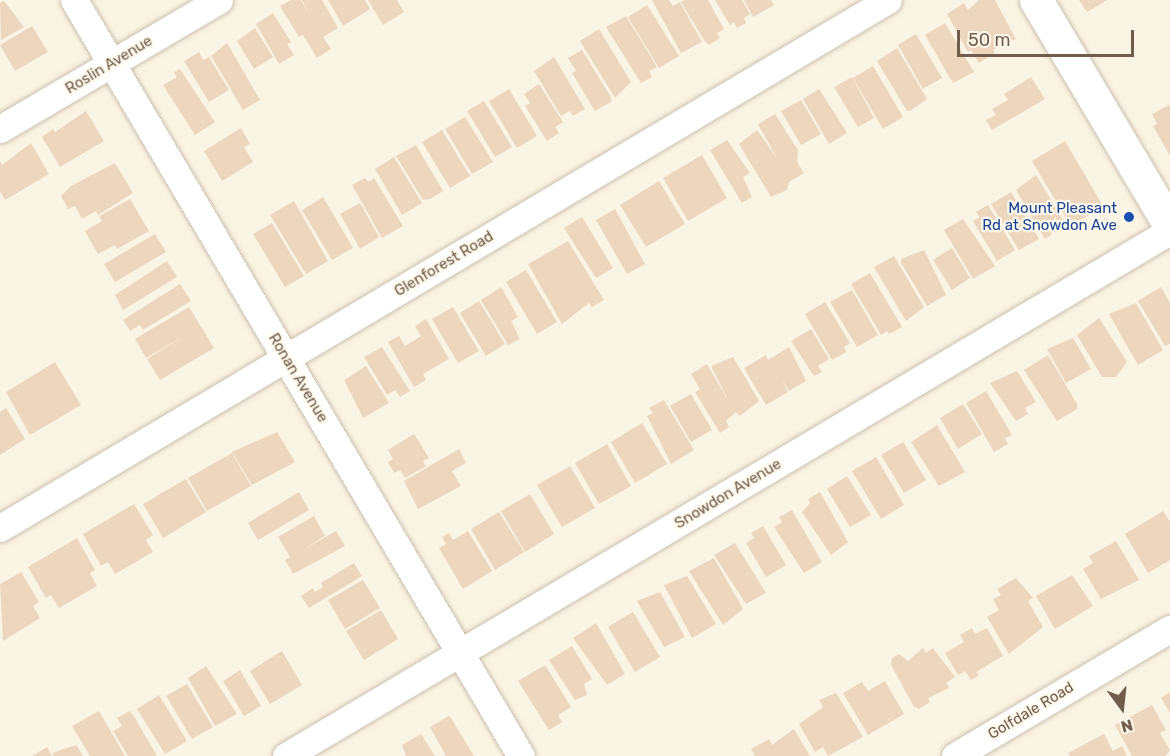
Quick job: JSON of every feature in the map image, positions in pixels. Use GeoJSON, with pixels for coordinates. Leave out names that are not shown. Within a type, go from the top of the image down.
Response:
{"type":"FeatureCollection","features":[{"type":"Feature","properties":{"kind":"street","name":"Ronan Avenue"},"geometry":{"type":"LineString","coordinates":[[74,0],[521,756]]}},
{"type":"Feature","properties":{"kind":"street","name":"Roslin Avenue"},"geometry":{"type":"LineString","coordinates":[[0,129],[219,0]]}},
{"type":"Feature","properties":{"kind":"street","name":"Glenforest Road"},"geometry":{"type":"LineString","coordinates":[[0,528],[888,0]]}},
{"type":"Feature","properties":{"kind":"street"},"geometry":{"type":"LineString","coordinates":[[1036,0],[1170,226]]}},
{"type":"Feature","properties":{"kind":"street","name":"Snowdon Avenue"},"geometry":{"type":"LineString","coordinates":[[286,756],[1170,231]]}},
{"type":"Feature","properties":{"kind":"street","name":"Golfdale Road"},"geometry":{"type":"LineString","coordinates":[[955,756],[1170,629]]}},
{"type":"Feature","properties":{"kind":"building"},"geometry":{"type":"Polygon","coordinates":[[[291,0],[301,0],[311,17],[302,0],[322,0],[338,28],[323,37],[331,49],[317,58],[303,35],[299,37],[280,6],[291,0]]]}},
{"type":"Feature","properties":{"kind":"building"},"geometry":{"type":"Polygon","coordinates":[[[328,0],[365,0],[370,9],[343,26],[328,0]]]}},
{"type":"Feature","properties":{"kind":"building"},"geometry":{"type":"Polygon","coordinates":[[[368,0],[397,0],[404,12],[383,25],[368,0]]]}},
{"type":"Feature","properties":{"kind":"building"},"geometry":{"type":"Polygon","coordinates":[[[652,0],[669,0],[673,6],[680,2],[702,42],[681,53],[652,0]]]}},
{"type":"Feature","properties":{"kind":"building"},"geometry":{"type":"Polygon","coordinates":[[[708,0],[724,29],[717,33],[720,38],[709,45],[704,40],[681,2],[708,0]]]}},
{"type":"Feature","properties":{"kind":"building"},"geometry":{"type":"Polygon","coordinates":[[[715,0],[742,0],[750,14],[744,18],[746,23],[737,28],[734,22],[730,25],[715,0]]]}},
{"type":"Feature","properties":{"kind":"building"},"geometry":{"type":"Polygon","coordinates":[[[744,0],[771,0],[774,5],[753,17],[744,0]]]}},
{"type":"Feature","properties":{"kind":"building"},"geometry":{"type":"Polygon","coordinates":[[[979,0],[995,0],[1016,39],[993,50],[995,53],[979,63],[971,50],[968,52],[947,14],[964,3],[968,10],[979,0]]]}},
{"type":"Feature","properties":{"kind":"building"},"geometry":{"type":"Polygon","coordinates":[[[1079,0],[1107,0],[1087,12],[1079,0]]]}},
{"type":"Feature","properties":{"kind":"building"},"geometry":{"type":"Polygon","coordinates":[[[4,1],[24,27],[1,40],[0,3],[4,1]]]}},
{"type":"Feature","properties":{"kind":"building"},"geometry":{"type":"Polygon","coordinates":[[[647,5],[679,56],[659,68],[628,17],[647,5]]]}},
{"type":"Feature","properties":{"kind":"building"},"geometry":{"type":"Polygon","coordinates":[[[273,13],[291,42],[287,44],[294,55],[279,64],[256,24],[273,13]]]}},
{"type":"Feature","properties":{"kind":"building"},"geometry":{"type":"Polygon","coordinates":[[[626,16],[657,67],[649,71],[652,77],[641,83],[606,27],[626,16]]]}},
{"type":"Feature","properties":{"kind":"building"},"geometry":{"type":"Polygon","coordinates":[[[945,23],[974,72],[953,83],[925,35],[945,23]]]}},
{"type":"Feature","properties":{"kind":"building"},"geometry":{"type":"Polygon","coordinates":[[[32,26],[48,52],[15,71],[0,45],[32,26]]]}},
{"type":"Feature","properties":{"kind":"building"},"geometry":{"type":"Polygon","coordinates":[[[255,28],[273,57],[254,69],[237,41],[255,28]]]}},
{"type":"Feature","properties":{"kind":"building"},"geometry":{"type":"Polygon","coordinates":[[[599,29],[631,82],[615,98],[580,41],[599,29]]]}},
{"type":"Feature","properties":{"kind":"building"},"geometry":{"type":"Polygon","coordinates":[[[916,34],[942,78],[923,89],[898,45],[916,34]]]}},
{"type":"Feature","properties":{"kind":"building"},"geometry":{"type":"Polygon","coordinates":[[[227,43],[260,100],[243,110],[211,56],[227,43]]]}},
{"type":"Feature","properties":{"kind":"building"},"geometry":{"type":"Polygon","coordinates":[[[897,48],[927,99],[910,111],[907,111],[877,61],[897,48]]]}},
{"type":"Feature","properties":{"kind":"building"},"geometry":{"type":"Polygon","coordinates":[[[582,50],[611,97],[611,102],[595,111],[572,73],[576,71],[568,58],[582,50]]]}},
{"type":"Feature","properties":{"kind":"building"},"geometry":{"type":"Polygon","coordinates":[[[199,52],[203,60],[209,57],[229,90],[209,102],[184,61],[199,52]]]}},
{"type":"Feature","properties":{"kind":"building"},"geometry":{"type":"Polygon","coordinates":[[[554,57],[585,109],[573,116],[570,111],[561,116],[534,71],[554,57]]]}},
{"type":"Feature","properties":{"kind":"building"},"geometry":{"type":"Polygon","coordinates":[[[873,66],[903,117],[883,129],[853,78],[873,66]]]}},
{"type":"Feature","properties":{"kind":"building"},"geometry":{"type":"Polygon","coordinates":[[[180,69],[215,122],[195,135],[163,85],[177,77],[174,72],[180,69]]]}},
{"type":"Feature","properties":{"kind":"building"},"geometry":{"type":"Polygon","coordinates":[[[852,77],[874,118],[858,127],[834,87],[852,77]]]}},
{"type":"Feature","properties":{"kind":"building"},"geometry":{"type":"Polygon","coordinates":[[[1031,77],[1045,99],[992,130],[986,120],[996,115],[992,109],[1008,100],[1004,94],[1031,77]]]}},
{"type":"Feature","properties":{"kind":"building"},"geometry":{"type":"Polygon","coordinates":[[[539,84],[563,122],[555,127],[559,133],[547,141],[525,106],[530,103],[524,94],[539,84]]]}},
{"type":"Feature","properties":{"kind":"building"},"geometry":{"type":"Polygon","coordinates":[[[509,89],[537,136],[517,148],[489,101],[509,89]]]}},
{"type":"Feature","properties":{"kind":"building"},"geometry":{"type":"Polygon","coordinates":[[[819,89],[847,133],[829,144],[803,99],[819,89]]]}},
{"type":"Feature","properties":{"kind":"building"},"geometry":{"type":"Polygon","coordinates":[[[801,100],[821,134],[801,145],[781,111],[801,100]]]}},
{"type":"Feature","properties":{"kind":"building"},"geometry":{"type":"Polygon","coordinates":[[[484,101],[512,147],[495,157],[467,111],[484,101]]]}},
{"type":"Feature","properties":{"kind":"building"},"geometry":{"type":"Polygon","coordinates":[[[1169,105],[1170,156],[1153,126],[1157,124],[1152,114],[1169,105]]]}},
{"type":"Feature","properties":{"kind":"building"},"geometry":{"type":"Polygon","coordinates":[[[86,111],[104,141],[60,167],[42,137],[53,129],[55,132],[86,111]]]}},
{"type":"Feature","properties":{"kind":"building"},"geometry":{"type":"Polygon","coordinates":[[[775,114],[798,150],[797,162],[804,173],[789,182],[787,190],[771,197],[739,144],[757,130],[777,158],[758,124],[775,114]]]}},
{"type":"Feature","properties":{"kind":"building"},"geometry":{"type":"Polygon","coordinates":[[[465,117],[493,162],[472,174],[445,129],[465,117]]]}},
{"type":"Feature","properties":{"kind":"building"},"geometry":{"type":"Polygon","coordinates":[[[241,128],[250,144],[244,147],[253,162],[222,181],[204,151],[241,128]]]}},
{"type":"Feature","properties":{"kind":"building"},"geometry":{"type":"Polygon","coordinates":[[[442,130],[470,176],[450,188],[422,142],[442,130]]]}},
{"type":"Feature","properties":{"kind":"building"},"geometry":{"type":"Polygon","coordinates":[[[727,140],[750,173],[743,177],[752,197],[742,203],[710,150],[727,140]]]}},
{"type":"Feature","properties":{"kind":"building"},"geometry":{"type":"Polygon","coordinates":[[[1065,141],[1103,206],[1071,226],[1032,161],[1065,141]]]}},
{"type":"Feature","properties":{"kind":"building"},"geometry":{"type":"Polygon","coordinates":[[[31,143],[49,174],[5,200],[0,191],[0,161],[2,165],[31,143]]]}},
{"type":"Feature","properties":{"kind":"building"},"geometry":{"type":"Polygon","coordinates":[[[416,145],[443,191],[430,199],[423,200],[396,156],[416,145]]]}},
{"type":"Feature","properties":{"kind":"building"},"geometry":{"type":"Polygon","coordinates":[[[702,155],[727,198],[688,221],[663,178],[702,155]]]}},
{"type":"Feature","properties":{"kind":"building"},"geometry":{"type":"Polygon","coordinates":[[[394,157],[422,203],[402,215],[375,169],[394,157]]]}},
{"type":"Feature","properties":{"kind":"building"},"geometry":{"type":"Polygon","coordinates":[[[115,163],[133,193],[98,215],[96,211],[82,219],[75,206],[68,209],[61,196],[71,186],[115,163]]]}},
{"type":"Feature","properties":{"kind":"building"},"geometry":{"type":"Polygon","coordinates":[[[1036,175],[1066,225],[1045,239],[1016,190],[1036,175]]]}},
{"type":"Feature","properties":{"kind":"building"},"geometry":{"type":"Polygon","coordinates":[[[365,178],[368,182],[374,178],[403,226],[382,238],[352,185],[365,178]]]}},
{"type":"Feature","properties":{"kind":"building"},"geometry":{"type":"Polygon","coordinates":[[[659,181],[685,224],[646,247],[620,205],[659,181]]]}},
{"type":"Feature","properties":{"kind":"building"},"geometry":{"type":"Polygon","coordinates":[[[1011,192],[1039,239],[1019,250],[991,204],[1011,192]]]}},
{"type":"Feature","properties":{"kind":"building"},"geometry":{"type":"Polygon","coordinates":[[[323,197],[353,248],[332,260],[302,210],[323,197]]]}},
{"type":"Feature","properties":{"kind":"building"},"geometry":{"type":"Polygon","coordinates":[[[130,199],[149,231],[117,249],[115,245],[98,254],[85,231],[102,221],[99,216],[130,199]]]}},
{"type":"Feature","properties":{"kind":"building"},"geometry":{"type":"Polygon","coordinates":[[[294,201],[328,261],[306,274],[270,215],[294,201]]]}},
{"type":"Feature","properties":{"kind":"building"},"geometry":{"type":"Polygon","coordinates":[[[360,203],[379,237],[360,249],[340,214],[360,203]]]}},
{"type":"Feature","properties":{"kind":"building"},"geometry":{"type":"Polygon","coordinates":[[[988,205],[1015,250],[997,261],[973,221],[980,217],[976,212],[988,205]]]}},
{"type":"Feature","properties":{"kind":"building"},"geometry":{"type":"Polygon","coordinates":[[[615,209],[645,264],[627,274],[596,220],[615,209]]]}},
{"type":"Feature","properties":{"kind":"building"},"geometry":{"type":"Polygon","coordinates":[[[582,217],[613,268],[596,278],[564,228],[582,217]]]}},
{"type":"Feature","properties":{"kind":"building"},"geometry":{"type":"Polygon","coordinates":[[[963,219],[995,266],[973,279],[944,230],[963,219]]]}},
{"type":"Feature","properties":{"kind":"building"},"geometry":{"type":"Polygon","coordinates":[[[272,223],[304,276],[285,287],[253,234],[272,223]]]}},
{"type":"Feature","properties":{"kind":"building"},"geometry":{"type":"Polygon","coordinates":[[[155,234],[166,252],[115,282],[104,264],[155,234]]]}},
{"type":"Feature","properties":{"kind":"building"},"geometry":{"type":"Polygon","coordinates":[[[568,241],[604,300],[592,307],[589,303],[562,324],[528,264],[568,241]]]}},
{"type":"Feature","properties":{"kind":"building"},"geometry":{"type":"Polygon","coordinates":[[[952,248],[970,278],[952,290],[933,260],[952,248]]]}},
{"type":"Feature","properties":{"kind":"building"},"geometry":{"type":"Polygon","coordinates":[[[924,250],[946,295],[927,306],[901,263],[901,259],[924,250]]]}},
{"type":"Feature","properties":{"kind":"building"},"geometry":{"type":"Polygon","coordinates":[[[894,256],[924,307],[906,321],[874,267],[894,256]]]}},
{"type":"Feature","properties":{"kind":"building"},"geometry":{"type":"Polygon","coordinates":[[[167,261],[177,277],[123,310],[115,295],[167,261]]]}},
{"type":"Feature","properties":{"kind":"building"},"geometry":{"type":"Polygon","coordinates":[[[526,270],[557,322],[537,334],[506,282],[526,270]]]}},
{"type":"Feature","properties":{"kind":"building"},"geometry":{"type":"Polygon","coordinates":[[[870,273],[902,327],[889,334],[887,331],[881,335],[851,284],[870,273]]]}},
{"type":"Feature","properties":{"kind":"building"},"geometry":{"type":"Polygon","coordinates":[[[180,284],[191,301],[143,330],[140,325],[130,331],[123,320],[180,284]]]}},
{"type":"Feature","properties":{"kind":"building"},"geometry":{"type":"Polygon","coordinates":[[[501,287],[518,317],[511,321],[520,339],[508,345],[481,300],[501,287]]]}},
{"type":"Feature","properties":{"kind":"building"},"geometry":{"type":"Polygon","coordinates":[[[1161,287],[1170,303],[1170,344],[1165,346],[1138,301],[1161,287]]]}},
{"type":"Feature","properties":{"kind":"building"},"geometry":{"type":"Polygon","coordinates":[[[852,290],[878,335],[857,347],[830,302],[852,290]]]}},
{"type":"Feature","properties":{"kind":"building"},"geometry":{"type":"Polygon","coordinates":[[[479,301],[505,344],[486,356],[460,313],[479,301]]]}},
{"type":"Feature","properties":{"kind":"building"},"geometry":{"type":"Polygon","coordinates":[[[825,302],[850,343],[844,347],[846,352],[832,360],[805,314],[825,302]]]}},
{"type":"Feature","properties":{"kind":"building"},"geometry":{"type":"Polygon","coordinates":[[[1136,303],[1163,350],[1138,365],[1109,314],[1136,303]]]}},
{"type":"Feature","properties":{"kind":"building"},"geometry":{"type":"Polygon","coordinates":[[[189,307],[214,348],[160,380],[147,359],[184,336],[146,358],[135,339],[189,307]]]}},
{"type":"Feature","properties":{"kind":"building"},"geometry":{"type":"Polygon","coordinates":[[[453,307],[479,351],[458,363],[432,319],[453,307]]]}},
{"type":"Feature","properties":{"kind":"building"},"geometry":{"type":"Polygon","coordinates":[[[1099,318],[1127,362],[1116,377],[1102,377],[1077,335],[1099,318]]]}},
{"type":"Feature","properties":{"kind":"building"},"geometry":{"type":"Polygon","coordinates":[[[426,319],[449,359],[423,374],[426,380],[414,387],[388,342],[399,336],[405,346],[421,336],[415,326],[426,319]]]}},
{"type":"Feature","properties":{"kind":"building"},"geometry":{"type":"Polygon","coordinates":[[[811,329],[829,359],[818,366],[822,372],[814,376],[791,341],[811,329]]]}},
{"type":"Feature","properties":{"kind":"building"},"geometry":{"type":"Polygon","coordinates":[[[1073,338],[1091,369],[1066,383],[1047,349],[1073,338]]]}},
{"type":"Feature","properties":{"kind":"building"},"geometry":{"type":"Polygon","coordinates":[[[382,347],[410,391],[400,397],[395,390],[387,395],[364,357],[382,347]]]}},
{"type":"Feature","properties":{"kind":"building"},"geometry":{"type":"Polygon","coordinates":[[[789,347],[806,381],[789,391],[782,379],[788,392],[766,405],[744,368],[766,355],[768,360],[789,347]]]}},
{"type":"Feature","properties":{"kind":"building"},"geometry":{"type":"Polygon","coordinates":[[[1048,355],[1077,404],[1077,409],[1057,421],[1024,370],[1048,355]]]}},
{"type":"Feature","properties":{"kind":"building"},"geometry":{"type":"Polygon","coordinates":[[[733,357],[759,401],[740,416],[736,412],[726,421],[729,427],[720,433],[695,392],[700,389],[691,374],[707,364],[729,402],[711,366],[733,357]]]}},
{"type":"Feature","properties":{"kind":"building"},"geometry":{"type":"Polygon","coordinates":[[[55,362],[81,405],[30,435],[6,392],[55,362]]]}},
{"type":"Feature","properties":{"kind":"building"},"geometry":{"type":"Polygon","coordinates":[[[366,366],[389,403],[363,418],[344,380],[366,366]]]}},
{"type":"Feature","properties":{"kind":"building"},"geometry":{"type":"Polygon","coordinates":[[[1017,371],[1036,402],[1025,408],[1028,414],[1016,421],[990,383],[1017,371]]]}},
{"type":"Feature","properties":{"kind":"building"},"geometry":{"type":"Polygon","coordinates":[[[986,391],[1012,435],[1005,438],[1008,444],[994,452],[966,403],[986,391]]]}},
{"type":"Feature","properties":{"kind":"building"},"geometry":{"type":"Polygon","coordinates":[[[691,394],[712,430],[691,442],[670,406],[691,394]]]}},
{"type":"Feature","properties":{"kind":"building"},"geometry":{"type":"Polygon","coordinates":[[[664,400],[694,450],[671,464],[647,416],[653,413],[649,408],[664,400]]]}},
{"type":"Feature","properties":{"kind":"building"},"geometry":{"type":"Polygon","coordinates":[[[963,404],[982,434],[958,449],[940,418],[963,404]]]}},
{"type":"Feature","properties":{"kind":"building"},"geometry":{"type":"Polygon","coordinates":[[[6,408],[25,439],[0,455],[0,412],[6,408]]]}},
{"type":"Feature","properties":{"kind":"building"},"geometry":{"type":"Polygon","coordinates":[[[642,423],[667,464],[635,483],[611,442],[642,423]]]}},
{"type":"Feature","properties":{"kind":"building"},"geometry":{"type":"Polygon","coordinates":[[[937,425],[965,472],[939,486],[911,442],[937,425]]]}},
{"type":"Feature","properties":{"kind":"building"},"geometry":{"type":"Polygon","coordinates":[[[277,432],[295,462],[252,485],[232,452],[277,432]]]}},
{"type":"Feature","properties":{"kind":"building"},"geometry":{"type":"Polygon","coordinates":[[[414,434],[429,458],[423,461],[426,466],[405,478],[400,470],[394,473],[388,462],[393,459],[388,450],[414,434]]]}},
{"type":"Feature","properties":{"kind":"building"},"geometry":{"type":"Polygon","coordinates":[[[903,442],[926,480],[904,493],[881,455],[903,442]]]}},
{"type":"Feature","properties":{"kind":"building"},"geometry":{"type":"Polygon","coordinates":[[[607,444],[631,486],[599,504],[575,463],[607,444]]]}},
{"type":"Feature","properties":{"kind":"building"},"geometry":{"type":"Polygon","coordinates":[[[459,449],[466,463],[452,471],[461,486],[418,509],[404,481],[459,449]]]}},
{"type":"Feature","properties":{"kind":"building"},"geometry":{"type":"Polygon","coordinates":[[[232,453],[251,486],[207,511],[188,478],[232,453]]]}},
{"type":"Feature","properties":{"kind":"building"},"geometry":{"type":"Polygon","coordinates":[[[876,457],[904,505],[881,519],[852,471],[876,457]]]}},
{"type":"Feature","properties":{"kind":"building"},"geometry":{"type":"Polygon","coordinates":[[[570,466],[595,508],[562,527],[537,485],[570,466]]]}},
{"type":"Feature","properties":{"kind":"building"},"geometry":{"type":"Polygon","coordinates":[[[847,476],[871,515],[850,527],[827,489],[847,476]]]}},
{"type":"Feature","properties":{"kind":"building"},"geometry":{"type":"Polygon","coordinates":[[[186,479],[206,512],[163,538],[143,504],[186,479]]]}},
{"type":"Feature","properties":{"kind":"building"},"geometry":{"type":"Polygon","coordinates":[[[299,492],[309,510],[258,540],[248,523],[299,492]]]}},
{"type":"Feature","properties":{"kind":"building"},"geometry":{"type":"Polygon","coordinates":[[[820,492],[848,542],[831,555],[802,512],[810,503],[808,499],[820,492]]]}},
{"type":"Feature","properties":{"kind":"building"},"geometry":{"type":"Polygon","coordinates":[[[530,494],[554,534],[525,552],[501,511],[530,494]]]}},
{"type":"Feature","properties":{"kind":"building"},"geometry":{"type":"Polygon","coordinates":[[[134,504],[153,535],[146,540],[153,552],[115,574],[108,562],[101,566],[83,534],[134,504]]]}},
{"type":"Feature","properties":{"kind":"building"},"geometry":{"type":"Polygon","coordinates":[[[792,510],[822,562],[804,573],[774,527],[782,522],[779,517],[792,510]]]}},
{"type":"Feature","properties":{"kind":"building"},"geometry":{"type":"Polygon","coordinates":[[[1163,511],[1170,522],[1170,560],[1148,573],[1125,534],[1163,511]]]}},
{"type":"Feature","properties":{"kind":"building"},"geometry":{"type":"Polygon","coordinates":[[[499,512],[524,552],[495,570],[471,529],[499,512]]]}},
{"type":"Feature","properties":{"kind":"building"},"geometry":{"type":"Polygon","coordinates":[[[314,516],[325,536],[303,550],[336,531],[345,546],[293,574],[285,560],[290,557],[278,537],[314,516]]]}},
{"type":"Feature","properties":{"kind":"building"},"geometry":{"type":"Polygon","coordinates":[[[763,526],[786,565],[766,577],[746,543],[754,538],[751,533],[763,526]]]}},
{"type":"Feature","properties":{"kind":"building"},"geometry":{"type":"Polygon","coordinates":[[[468,531],[492,571],[463,589],[439,548],[446,544],[442,537],[449,533],[453,540],[468,531]]]}},
{"type":"Feature","properties":{"kind":"building"},"geometry":{"type":"Polygon","coordinates":[[[77,538],[95,570],[90,573],[97,586],[59,608],[51,595],[46,598],[28,567],[77,538]]]}},
{"type":"Feature","properties":{"kind":"building"},"geometry":{"type":"Polygon","coordinates":[[[1116,541],[1139,580],[1101,599],[1083,569],[1093,563],[1089,556],[1116,541]]]}},
{"type":"Feature","properties":{"kind":"building"},"geometry":{"type":"Polygon","coordinates":[[[735,543],[766,593],[746,604],[714,555],[735,543]]]}},
{"type":"Feature","properties":{"kind":"building"},"geometry":{"type":"Polygon","coordinates":[[[714,558],[743,609],[723,625],[689,571],[714,558]]]}},
{"type":"Feature","properties":{"kind":"building"},"geometry":{"type":"Polygon","coordinates":[[[354,563],[362,576],[309,608],[301,596],[313,588],[315,592],[323,587],[321,583],[354,563]]]}},
{"type":"Feature","properties":{"kind":"building"},"geometry":{"type":"Polygon","coordinates":[[[21,572],[39,602],[33,606],[40,618],[3,641],[0,584],[21,572]]]}},
{"type":"Feature","properties":{"kind":"building"},"geometry":{"type":"Polygon","coordinates":[[[1072,575],[1093,606],[1055,629],[1036,596],[1072,575]]]}},
{"type":"Feature","properties":{"kind":"building"},"geometry":{"type":"Polygon","coordinates":[[[687,576],[716,624],[692,638],[664,585],[687,576]]]}},
{"type":"Feature","properties":{"kind":"building"},"geometry":{"type":"Polygon","coordinates":[[[1016,578],[1033,598],[1028,601],[1043,627],[1009,654],[987,617],[999,610],[993,599],[1001,595],[997,589],[1016,578]]]}},
{"type":"Feature","properties":{"kind":"building"},"geometry":{"type":"Polygon","coordinates":[[[363,580],[380,608],[345,629],[328,600],[363,580]]]}},
{"type":"Feature","properties":{"kind":"building"},"geometry":{"type":"Polygon","coordinates":[[[660,592],[685,637],[664,647],[637,601],[660,592]]]}},
{"type":"Feature","properties":{"kind":"building"},"geometry":{"type":"Polygon","coordinates":[[[381,610],[398,639],[364,660],[346,631],[381,610]]]}},
{"type":"Feature","properties":{"kind":"building"},"geometry":{"type":"Polygon","coordinates":[[[633,612],[660,657],[635,672],[608,627],[633,612]]]}},
{"type":"Feature","properties":{"kind":"building"},"geometry":{"type":"Polygon","coordinates":[[[596,623],[625,674],[607,685],[573,638],[596,623]]]}},
{"type":"Feature","properties":{"kind":"building"},"geometry":{"type":"Polygon","coordinates":[[[972,628],[975,634],[987,628],[1003,656],[976,672],[979,675],[971,680],[965,671],[958,675],[945,653],[964,642],[960,635],[972,628]]]}},
{"type":"Feature","properties":{"kind":"building"},"geometry":{"type":"Polygon","coordinates":[[[572,646],[592,679],[584,684],[587,695],[575,700],[549,660],[572,646]]]}},
{"type":"Feature","properties":{"kind":"building"},"geometry":{"type":"Polygon","coordinates":[[[923,648],[926,653],[933,648],[955,677],[946,683],[949,688],[928,698],[930,702],[919,709],[914,707],[891,665],[892,658],[899,654],[908,661],[923,648]]]}},
{"type":"Feature","properties":{"kind":"building"},"geometry":{"type":"Polygon","coordinates":[[[282,651],[302,685],[270,704],[250,671],[282,651]]]}},
{"type":"Feature","properties":{"kind":"building"},"geometry":{"type":"Polygon","coordinates":[[[545,665],[571,707],[558,715],[562,722],[549,730],[518,681],[545,665]]]}},
{"type":"Feature","properties":{"kind":"building"},"geometry":{"type":"Polygon","coordinates":[[[206,666],[237,714],[215,726],[188,678],[206,666]]]}},
{"type":"Feature","properties":{"kind":"building"},"geometry":{"type":"Polygon","coordinates":[[[240,670],[261,706],[244,716],[223,681],[240,670]]]}},
{"type":"Feature","properties":{"kind":"building"},"geometry":{"type":"Polygon","coordinates":[[[885,681],[904,714],[868,735],[843,693],[862,682],[868,691],[885,681]]]}},
{"type":"Feature","properties":{"kind":"building"},"geometry":{"type":"Polygon","coordinates":[[[187,684],[213,727],[192,739],[166,696],[187,684]]]}},
{"type":"Feature","properties":{"kind":"building"},"geometry":{"type":"Polygon","coordinates":[[[1170,692],[1170,713],[1161,698],[1170,692]]]}},
{"type":"Feature","properties":{"kind":"building"},"geometry":{"type":"Polygon","coordinates":[[[836,693],[863,737],[828,756],[823,747],[815,752],[799,724],[823,707],[819,700],[836,693]]]}},
{"type":"Feature","properties":{"kind":"building"},"geometry":{"type":"Polygon","coordinates":[[[159,695],[187,741],[165,754],[137,709],[159,695]]]}},
{"type":"Feature","properties":{"kind":"building"},"geometry":{"type":"Polygon","coordinates":[[[1152,705],[1166,730],[1160,733],[1170,750],[1165,756],[1132,756],[1115,725],[1152,705]]]}},
{"type":"Feature","properties":{"kind":"building"},"geometry":{"type":"Polygon","coordinates":[[[99,711],[125,756],[90,756],[72,726],[99,711]]]}},
{"type":"Feature","properties":{"kind":"building"},"geometry":{"type":"Polygon","coordinates":[[[130,711],[157,756],[128,756],[113,731],[122,726],[117,718],[130,711]]]}},
{"type":"Feature","properties":{"kind":"building"},"geometry":{"type":"Polygon","coordinates":[[[449,716],[474,756],[446,756],[430,727],[449,716]]]}},
{"type":"Feature","properties":{"kind":"building"},"geometry":{"type":"Polygon","coordinates":[[[794,729],[810,756],[755,756],[751,749],[769,739],[772,745],[794,729]]]}},
{"type":"Feature","properties":{"kind":"building"},"geometry":{"type":"Polygon","coordinates":[[[421,734],[435,756],[406,756],[402,745],[421,734]]]}},
{"type":"Feature","properties":{"kind":"building"},"geometry":{"type":"Polygon","coordinates":[[[1104,734],[1113,751],[1122,746],[1127,756],[1070,756],[1068,753],[1104,734]]]}},
{"type":"Feature","properties":{"kind":"building"},"geometry":{"type":"Polygon","coordinates":[[[76,745],[83,756],[54,756],[52,753],[76,745]]]}},
{"type":"Feature","properties":{"kind":"building"},"geometry":{"type":"Polygon","coordinates":[[[47,747],[52,756],[32,756],[47,747]]]}},
{"type":"Feature","properties":{"kind":"place","name":"Mount Pleasant Rd at Snowdon Ave"},"geometry":{"type":"Point","coordinates":[1129,217]}}]}
